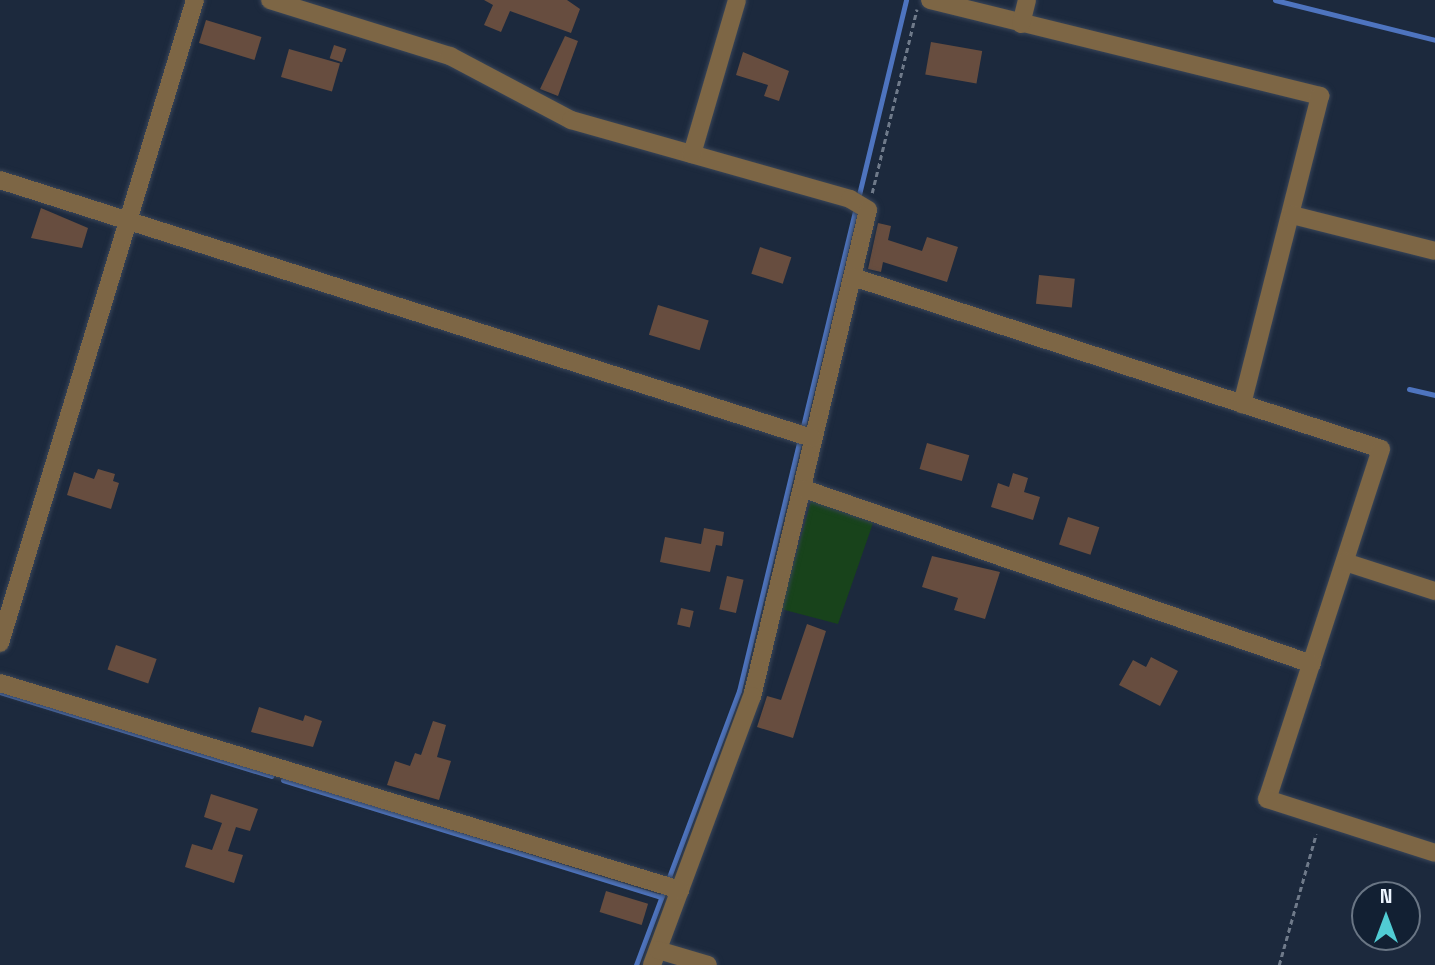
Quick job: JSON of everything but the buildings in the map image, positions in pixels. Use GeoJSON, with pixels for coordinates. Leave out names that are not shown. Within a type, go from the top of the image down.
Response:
{"type":"FeatureCollection","features":[{"type":"Feature","properties":{"kind":"street"},"geometry":{"type":"LineString","coordinates":[[0,643],[195,0]]}},
{"type":"Feature","properties":{"kind":"street"},"geometry":{"type":"LineString","coordinates":[[270,0],[450,56],[571,120],[850,198],[868,210],[812,438],[804,489],[752,696],[655,958],[708,965]]}},
{"type":"Feature","properties":{"kind":"street"},"geometry":{"type":"LineString","coordinates":[[692,154],[737,0]]}},
{"type":"Feature","properties":{"kind":"street"},"geometry":{"type":"LineString","coordinates":[[930,0],[1320,96],[1242,404]]}},
{"type":"Feature","properties":{"kind":"street"},"geometry":{"type":"LineString","coordinates":[[1021,24],[1027,0]]}},
{"type":"Feature","properties":{"kind":"street"},"geometry":{"type":"LineString","coordinates":[[0,180],[812,438]]}},
{"type":"Feature","properties":{"kind":"street"},"geometry":{"type":"LineString","coordinates":[[1292,215],[1435,251]]}},
{"type":"Feature","properties":{"kind":"street"},"geometry":{"type":"LineString","coordinates":[[853,277],[1381,449],[1267,800],[1435,853]]}},
{"type":"Feature","properties":{"kind":"street"},"geometry":{"type":"LineString","coordinates":[[804,489],[1312,664]]}},
{"type":"Feature","properties":{"kind":"street"},"geometry":{"type":"LineString","coordinates":[[1345,562],[1435,592]]}},
{"type":"Feature","properties":{"kind":"street"},"geometry":{"type":"LineString","coordinates":[[0,683],[680,890]]}},
{"type":"Feature","properties":{"kind":"path"},"geometry":{"type":"LineString","coordinates":[[868,210],[919,0]]}},
{"type":"Feature","properties":{"kind":"path"},"geometry":{"type":"LineString","coordinates":[[1279,965],[1321,817]]}},
{"type":"Feature","properties":{"kind":"green space"},"geometry":{"type":"Polygon","coordinates":[[[811,501],[873,523],[838,624],[781,609],[811,501]]]}},
{"type":"Feature","properties":{"kind":"waterway"},"geometry":{"type":"LineString","coordinates":[[636,965],[739,691],[906,0]]}},
{"type":"Feature","properties":{"kind":"waterway"},"geometry":{"type":"LineString","coordinates":[[1275,0],[1435,40]]}},
{"type":"Feature","properties":{"kind":"waterway"},"geometry":{"type":"LineString","coordinates":[[1409,389],[1435,395]]}},
{"type":"Feature","properties":{"kind":"waterway"},"geometry":{"type":"LineString","coordinates":[[0,692],[271,776]]}},
{"type":"Feature","properties":{"kind":"waterway"},"geometry":{"type":"LineString","coordinates":[[283,780],[661,897]]}}]}
